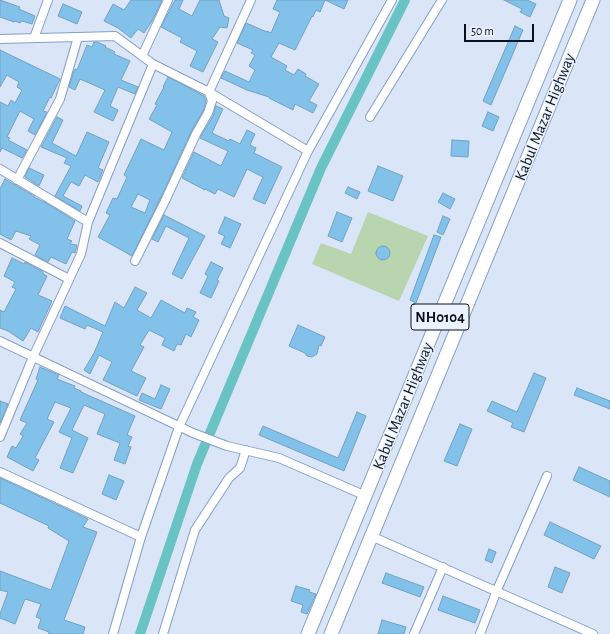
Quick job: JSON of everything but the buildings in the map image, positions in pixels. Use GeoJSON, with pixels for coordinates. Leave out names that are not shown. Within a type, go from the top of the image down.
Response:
{"type":"FeatureCollection","features":[{"type":"Feature","properties":{"kind":"highway","name":"Kabul Mazar Highway"},"geometry":{"type":"LineString","coordinates":[[308,634],[570,0]]}},
{"type":"Feature","properties":{"kind":"highway","name":"Kabul Mazar Highway"},"geometry":{"type":"LineString","coordinates":[[331,634],[593,0]]}},
{"type":"Feature","properties":{"kind":"street"},"geometry":{"type":"LineString","coordinates":[[34,38],[48,0]]}},
{"type":"Feature","properties":{"kind":"street"},"geometry":{"type":"LineString","coordinates":[[142,56],[168,0]]}},
{"type":"Feature","properties":{"kind":"street"},"geometry":{"type":"LineString","coordinates":[[135,261],[196,134],[208,113],[212,101],[209,92],[251,0]]}},
{"type":"Feature","properties":{"kind":"street"},"geometry":{"type":"LineString","coordinates":[[112,634],[142,537],[179,427],[308,151],[392,0]]}},
{"type":"Feature","properties":{"kind":"street"},"geometry":{"type":"LineString","coordinates":[[370,117],[442,0]]}},
{"type":"Feature","properties":{"kind":"street"},"geometry":{"type":"LineString","coordinates":[[0,39],[115,36],[153,64],[209,92],[308,151]]}},
{"type":"Feature","properties":{"kind":"street"},"geometry":{"type":"LineString","coordinates":[[17,180],[60,99],[78,37]]}},
{"type":"Feature","properties":{"kind":"street"},"geometry":{"type":"LineString","coordinates":[[0,437],[33,357],[81,254],[88,222],[153,64]]}},
{"type":"Feature","properties":{"kind":"street"},"geometry":{"type":"LineString","coordinates":[[0,169],[88,222]]}},
{"type":"Feature","properties":{"kind":"street"},"geometry":{"type":"LineString","coordinates":[[0,243],[69,279]]}},
{"type":"Feature","properties":{"kind":"street"},"geometry":{"type":"LineString","coordinates":[[0,341],[193,433],[227,446],[279,458],[366,496]]}},
{"type":"Feature","properties":{"kind":"street"},"geometry":{"type":"LineString","coordinates":[[163,634],[195,530],[229,478],[240,468],[246,450]]}},
{"type":"Feature","properties":{"kind":"street"},"geometry":{"type":"LineString","coordinates":[[0,472],[142,537]]}},
{"type":"Feature","properties":{"kind":"street"},"geometry":{"type":"LineString","coordinates":[[480,634],[497,590],[547,476]]}},
{"type":"Feature","properties":{"kind":"street"},"geometry":{"type":"LineString","coordinates":[[371,536],[497,590],[593,634]]}},
{"type":"Feature","properties":{"kind":"street"},"geometry":{"type":"LineString","coordinates":[[414,634],[443,567]]}},
{"type":"Feature","properties":{"kind":"green space"},"geometry":{"type":"Polygon","coordinates":[[[368,212],[428,236],[399,301],[312,264],[321,243],[351,254],[368,212]]]}},
{"type":"Feature","properties":{"kind":"waterway"},"geometry":{"type":"LineString","coordinates":[[140,634],[197,464],[321,168],[405,0]]}}]}
